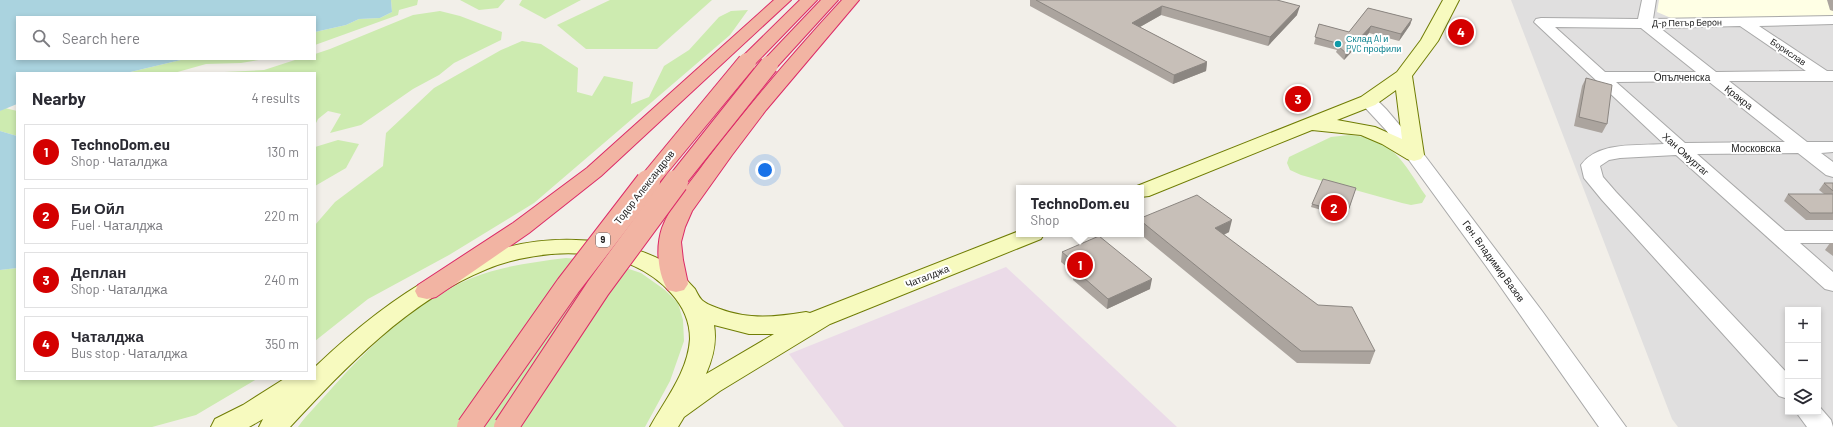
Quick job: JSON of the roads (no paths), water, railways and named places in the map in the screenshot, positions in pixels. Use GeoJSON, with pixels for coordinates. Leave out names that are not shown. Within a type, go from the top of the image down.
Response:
{"type":"FeatureCollection","features":[{"type":"Feature","properties":{"kind":"highway"},"geometry":{"type":"LineString","coordinates":[[427,291],[521,228],[589,176],[783,0]]}},
{"type":"Feature","properties":{"kind":"highway","name":"Тодор Александров"},"geometry":{"type":"LineString","coordinates":[[469,427],[560,298],[633,200],[747,62],[808,0]]}},
{"type":"Feature","properties":{"kind":"highway","name":"9"},"geometry":{"type":"LineString","coordinates":[[506,427],[598,288],[662,200],[770,65],[830,0]]}},
{"type":"Feature","properties":{"kind":"highway"},"geometry":{"type":"LineString","coordinates":[[676,284],[670,256],[671,236],[678,218],[738,132],[802,54],[852,0]]}},
{"type":"Feature","properties":{"kind":"main road"},"geometry":{"type":"LineString","coordinates":[[1144,190],[1368,100],[1403,76],[1429,41],[1451,0]]}},
{"type":"Feature","properties":{"kind":"main road"},"geometry":{"type":"LineString","coordinates":[[1403,76],[1414,154]]}},
{"type":"Feature","properties":{"kind":"main road"},"geometry":{"type":"LineString","coordinates":[[1308,124],[1342,125],[1362,129],[1387,137],[1414,154]]}},
{"type":"Feature","properties":{"kind":"main road","name":"Чаталджа"},"geometry":{"type":"LineString","coordinates":[[668,420],[710,384],[821,318],[1025,237]]}},
{"type":"Feature","properties":{"kind":"main road"},"geometry":{"type":"LineString","coordinates":[[273,427],[352,348],[401,308],[427,291],[476,264],[492,258],[529,250],[572,247],[609,250],[641,260],[659,269],[676,284],[694,307],[702,328],[701,348],[697,364],[668,420]]}},
{"type":"Feature","properties":{"kind":"main road","name":"Чаталджа"},"geometry":{"type":"LineString","coordinates":[[694,307],[711,316],[748,326],[766,327],[821,318]]}},
{"type":"Feature","properties":{"kind":"main road"},"geometry":{"type":"LineString","coordinates":[[316,371],[352,348]]}},
{"type":"Feature","properties":{"kind":"main road"},"geometry":{"type":"LineString","coordinates":[[225,427],[253,412],[302,380]]}},
{"type":"Feature","properties":{"kind":"street"},"geometry":{"type":"LineString","coordinates":[[1645,24],[1649,0]]}},
{"type":"Feature","properties":{"kind":"street","name":"Д-р Петър Берон"},"geometry":{"type":"LineString","coordinates":[[1541,22],[1645,24],[1833,20]]}},
{"type":"Feature","properties":{"kind":"street","name":"Хан Омуртаг"},"geometry":{"type":"LineString","coordinates":[[1541,22],[1604,77],[1680,149],[1833,284]]}},
{"type":"Feature","properties":{"kind":"street","name":"Борислав"},"geometry":{"type":"LineString","coordinates":[[1743,22],[1830,79]]}},
{"type":"Feature","properties":{"kind":"street","name":"Кракра"},"geometry":{"type":"LineString","coordinates":[[1645,24],[1833,171]]}},
{"type":"Feature","properties":{"kind":"street","name":"Опълченска"},"geometry":{"type":"LineString","coordinates":[[1604,77],[1830,79]]}},
{"type":"Feature","properties":{"kind":"street","name":"Ген. Владимир Вазов"},"geometry":{"type":"LineString","coordinates":[[1368,100],[1414,154],[1482,244],[1613,427]]}},
{"type":"Feature","properties":{"kind":"street","name":"Московска"},"geometry":{"type":"LineString","coordinates":[[1785,387],[1609,196],[1594,178],[1590,165],[1603,155],[1620,152],[1680,149],[1833,147]]}},
{"type":"Feature","properties":{"kind":"street"},"geometry":{"type":"LineString","coordinates":[[1780,237],[1833,237]]}},
{"type":"Feature","properties":{"kind":"street"},"geometry":{"type":"LineString","coordinates":[[1812,415],[1822,427]]}},
{"type":"Feature","properties":{"kind":"water"},"geometry":{"type":"Polygon","coordinates":[[[0,0],[391,0],[392,12],[380,18],[359,19],[346,25],[316,32],[316,16],[16,16],[16,60],[181,60],[130,72],[16,72],[16,104],[0,111],[0,0]]]}},
{"type":"Feature","properties":{"kind":"water"},"geometry":{"type":"Polygon","coordinates":[[[0,131],[16,136],[16,268],[0,270],[0,131]]]}},
{"type":"Feature","properties":{"kind":"place","name":"Чаталджа"},"geometry":{"type":"Point","coordinates":[1461,32]}},
{"type":"Feature","properties":{"kind":"place","name":"Склад Al и PVC профили"},"geometry":{"type":"Point","coordinates":[1338,44]}},
{"type":"Feature","properties":{"kind":"place","name":"Деплан"},"geometry":{"type":"Point","coordinates":[1298,99]}},
{"type":"Feature","properties":{"kind":"place","name":"Би Ойл"},"geometry":{"type":"Point","coordinates":[1334,208]}},
{"type":"Feature","properties":{"kind":"place","name":"TechnoDom.eu"},"geometry":{"type":"Point","coordinates":[1080,265]}}]}
